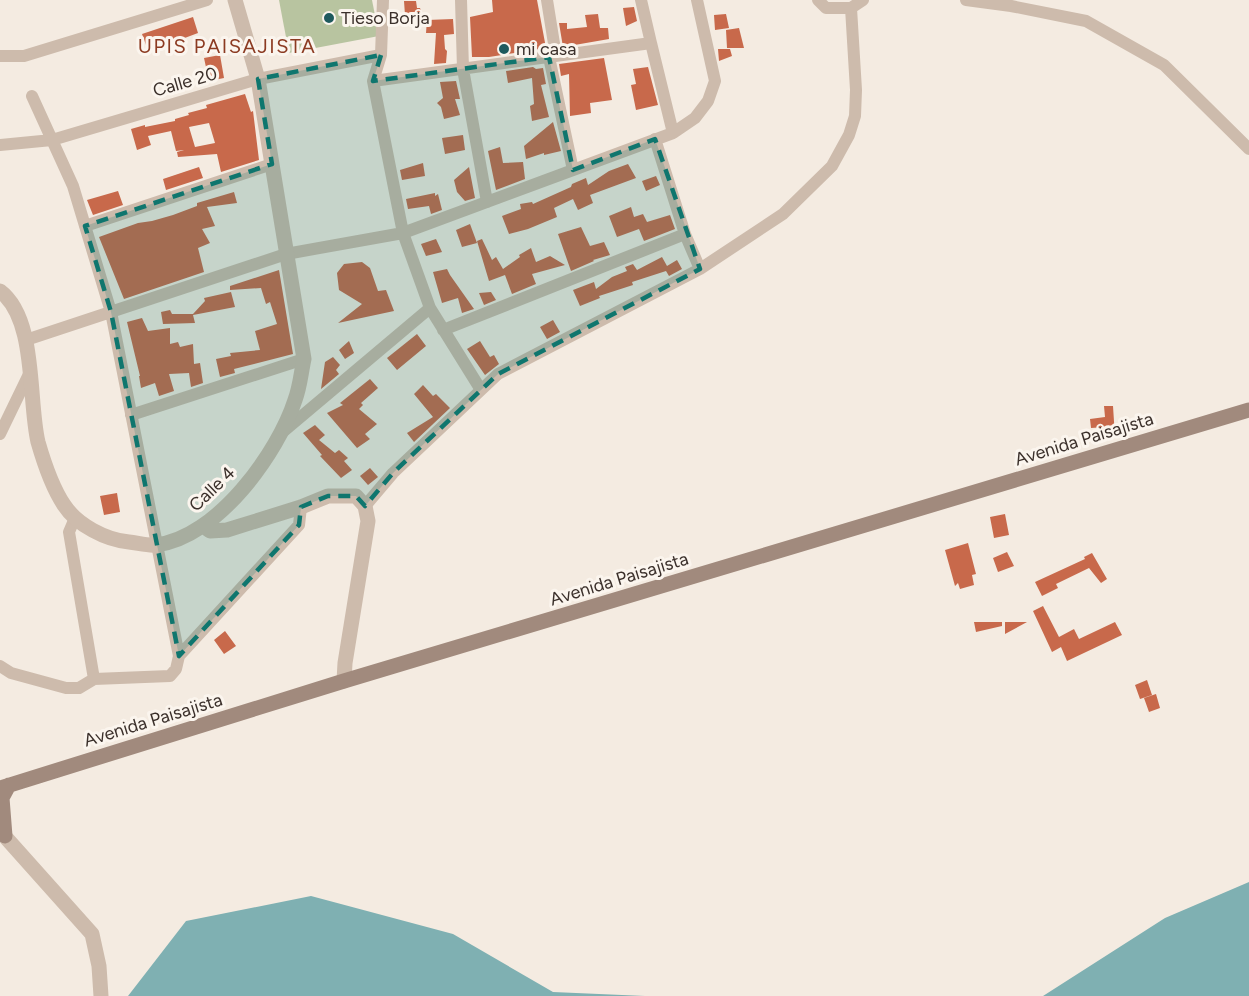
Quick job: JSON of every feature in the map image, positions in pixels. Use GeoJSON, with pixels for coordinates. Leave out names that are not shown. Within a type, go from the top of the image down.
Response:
{"type":"FeatureCollection","features":[{"type":"Feature","properties":{"kind":"main road","name":"Avenida Paisajista"},"geometry":{"type":"LineString","coordinates":[[4,786],[344,681],[1249,410]]}},
{"type":"Feature","properties":{"kind":"main road"},"geometry":{"type":"LineString","coordinates":[[3,833],[4,786]]}},
{"type":"Feature","properties":{"kind":"street"},"geometry":{"type":"LineString","coordinates":[[0,56],[24,56],[207,0]]}},
{"type":"Feature","properties":{"kind":"street","name":"Calle 4"},"geometry":{"type":"LineString","coordinates":[[0,291],[18,315],[26,340],[38,441],[51,480],[64,506],[75,518],[113,540],[156,545],[184,536],[203,526],[242,492],[281,433],[296,399],[304,359],[258,79],[235,0]]}},
{"type":"Feature","properties":{"kind":"street"},"geometry":{"type":"LineString","coordinates":[[383,0],[381,55],[373,81],[403,233],[430,308],[482,390]]}},
{"type":"Feature","properties":{"kind":"street"},"geometry":{"type":"LineString","coordinates":[[461,0],[462,69],[487,202]]}},
{"type":"Feature","properties":{"kind":"street"},"geometry":{"type":"LineString","coordinates":[[547,0],[553,57],[573,170]]}},
{"type":"Feature","properties":{"kind":"street"},"geometry":{"type":"LineString","coordinates":[[641,0],[673,133]]}},
{"type":"Feature","properties":{"kind":"street"},"geometry":{"type":"LineString","coordinates":[[26,340],[286,254],[403,233],[673,133],[695,118],[708,101],[715,81],[697,0]]}},
{"type":"Feature","properties":{"kind":"street"},"geometry":{"type":"LineString","coordinates":[[818,0],[826,8],[851,8],[863,0]]}},
{"type":"Feature","properties":{"kind":"street"},"geometry":{"type":"LineString","coordinates":[[966,0],[1012,3],[1086,21],[1164,65],[1249,149]]}},
{"type":"Feature","properties":{"kind":"street"},"geometry":{"type":"LineString","coordinates":[[365,506],[393,473],[498,374],[700,269],[783,214],[832,166],[849,135],[855,116],[856,90],[851,8]]}},
{"type":"Feature","properties":{"kind":"street"},"geometry":{"type":"LineString","coordinates":[[373,81],[651,43]]}},
{"type":"Feature","properties":{"kind":"street","name":"Calle 20"},"geometry":{"type":"LineString","coordinates":[[0,146],[52,140],[258,79],[381,55]]}},
{"type":"Feature","properties":{"kind":"street"},"geometry":{"type":"LineString","coordinates":[[0,666],[11,673],[66,688],[79,688],[94,679],[170,676],[176,669],[179,656],[111,312],[73,186],[32,96]]}},
{"type":"Feature","properties":{"kind":"street"},"geometry":{"type":"LineString","coordinates":[[655,139],[685,234],[700,269]]}},
{"type":"Feature","properties":{"kind":"street"},"geometry":{"type":"LineString","coordinates":[[85,226],[272,165]]}},
{"type":"Feature","properties":{"kind":"street"},"geometry":{"type":"LineString","coordinates":[[443,330],[685,234]]}},
{"type":"Feature","properties":{"kind":"street"},"geometry":{"type":"LineString","coordinates":[[281,433],[430,308]]}},
{"type":"Feature","properties":{"kind":"street"},"geometry":{"type":"LineString","coordinates":[[131,415],[304,359]]}},
{"type":"Feature","properties":{"kind":"street"},"geometry":{"type":"LineString","coordinates":[[0,434],[29,374]]}},
{"type":"Feature","properties":{"kind":"street"},"geometry":{"type":"LineString","coordinates":[[203,526],[210,531],[226,530],[301,507],[328,496],[356,496],[365,506],[368,521],[344,681]]}},
{"type":"Feature","properties":{"kind":"street"},"geometry":{"type":"LineString","coordinates":[[179,656],[299,525],[301,507]]}},
{"type":"Feature","properties":{"kind":"street"},"geometry":{"type":"LineString","coordinates":[[75,518],[69,532],[94,679]]}},
{"type":"Feature","properties":{"kind":"street"},"geometry":{"type":"LineString","coordinates":[[3,833],[92,934],[99,966],[101,996]]}},
{"type":"Feature","properties":{"kind":"highlighted area"},"geometry":{"type":"Polygon","coordinates":[[[381,55],[373,81],[549,57],[573,170],[655,139],[700,269],[498,374],[393,473],[365,506],[356,496],[328,496],[301,507],[299,525],[179,656],[111,312],[85,226],[272,164],[258,79],[381,55]]]}},
{"type":"Feature","properties":{"kind":"green space","name":"Tieso Borja"},"geometry":{"type":"Polygon","coordinates":[[[279,0],[372,0],[379,36],[289,53],[279,0]]]}},
{"type":"Feature","properties":{"kind":"water"},"geometry":{"type":"Polygon","coordinates":[[[1249,882],[1249,996],[1043,996],[1165,918],[1249,882]]]}},
{"type":"Feature","properties":{"kind":"water"},"geometry":{"type":"Polygon","coordinates":[[[311,896],[453,934],[553,992],[645,996],[128,996],[186,921],[311,896]]]}},
{"type":"Feature","properties":{"kind":"building"},"geometry":{"type":"Polygon","coordinates":[[[492,0],[537,0],[546,48],[489,57],[472,57],[470,17],[493,12],[492,0]]]}},
{"type":"Feature","properties":{"kind":"building"},"geometry":{"type":"Polygon","coordinates":[[[404,1],[416,1],[417,8],[420,8],[423,17],[409,21],[408,15],[405,15],[404,1]]]}},
{"type":"Feature","properties":{"kind":"building"},"geometry":{"type":"Polygon","coordinates":[[[634,7],[637,21],[626,26],[623,8],[634,7]]]}},
{"type":"Feature","properties":{"kind":"building"},"geometry":{"type":"Polygon","coordinates":[[[598,14],[600,28],[608,28],[609,39],[563,47],[559,23],[567,23],[567,29],[587,27],[585,15],[598,14]]]}},
{"type":"Feature","properties":{"kind":"building"},"geometry":{"type":"Polygon","coordinates":[[[726,14],[729,28],[715,30],[714,15],[726,14]]]}},
{"type":"Feature","properties":{"kind":"building"},"geometry":{"type":"Polygon","coordinates":[[[193,17],[198,33],[182,39],[181,36],[164,42],[163,39],[146,45],[142,34],[193,17]]]}},
{"type":"Feature","properties":{"kind":"building"},"geometry":{"type":"Polygon","coordinates":[[[453,19],[454,34],[444,35],[447,51],[446,63],[434,64],[436,33],[426,33],[427,20],[453,19]]]}},
{"type":"Feature","properties":{"kind":"building"},"geometry":{"type":"Polygon","coordinates":[[[739,28],[744,48],[727,48],[726,30],[739,28]]]}},
{"type":"Feature","properties":{"kind":"building"},"geometry":{"type":"Polygon","coordinates":[[[718,49],[730,49],[732,56],[719,61],[718,49]]]}},
{"type":"Feature","properties":{"kind":"building"},"geometry":{"type":"Polygon","coordinates":[[[220,55],[224,78],[209,81],[204,58],[220,55]]]}},
{"type":"Feature","properties":{"kind":"building"},"geometry":{"type":"Polygon","coordinates":[[[604,58],[612,100],[590,103],[591,113],[570,116],[569,74],[561,76],[559,64],[604,58]]]}},
{"type":"Feature","properties":{"kind":"building"},"geometry":{"type":"Polygon","coordinates":[[[533,67],[543,68],[546,84],[541,85],[549,117],[532,121],[530,106],[534,104],[532,78],[508,83],[506,71],[533,67]]]}},
{"type":"Feature","properties":{"kind":"building"},"geometry":{"type":"Polygon","coordinates":[[[648,67],[658,105],[636,110],[631,85],[636,84],[633,69],[648,67]]]}},
{"type":"Feature","properties":{"kind":"building"},"geometry":{"type":"Polygon","coordinates":[[[456,81],[460,99],[455,99],[460,115],[444,119],[441,107],[437,103],[443,98],[440,82],[456,81]]]}},
{"type":"Feature","properties":{"kind":"building"},"geometry":{"type":"Polygon","coordinates":[[[245,94],[251,112],[253,111],[259,160],[221,172],[217,154],[178,157],[177,152],[184,150],[176,151],[171,131],[148,136],[151,145],[137,150],[131,129],[175,121],[175,119],[189,115],[188,113],[207,108],[206,105],[245,94]],[[209,123],[189,127],[195,147],[215,143],[209,123]]]}},
{"type":"Feature","properties":{"kind":"building"},"geometry":{"type":"Polygon","coordinates":[[[553,122],[561,151],[544,155],[544,153],[526,159],[524,146],[553,122]]]}},
{"type":"Feature","properties":{"kind":"building"},"geometry":{"type":"Polygon","coordinates":[[[463,135],[465,150],[445,154],[442,138],[463,135]]]}},
{"type":"Feature","properties":{"kind":"building"},"geometry":{"type":"Polygon","coordinates":[[[500,147],[503,163],[523,162],[525,179],[496,190],[488,151],[500,147]]]}},
{"type":"Feature","properties":{"kind":"building"},"geometry":{"type":"Polygon","coordinates":[[[423,163],[425,176],[402,180],[400,170],[423,163]]]}},
{"type":"Feature","properties":{"kind":"building"},"geometry":{"type":"Polygon","coordinates":[[[628,164],[636,178],[590,195],[593,203],[578,210],[573,199],[554,208],[557,217],[509,234],[502,216],[521,209],[520,204],[532,202],[533,204],[586,178],[588,185],[609,171],[628,164]]]}},
{"type":"Feature","properties":{"kind":"building"},"geometry":{"type":"Polygon","coordinates":[[[199,167],[203,178],[166,190],[163,179],[199,167]]]}},
{"type":"Feature","properties":{"kind":"building"},"geometry":{"type":"Polygon","coordinates":[[[469,167],[475,198],[465,201],[457,192],[454,180],[469,167]]]}},
{"type":"Feature","properties":{"kind":"building"},"geometry":{"type":"Polygon","coordinates":[[[656,176],[660,185],[646,191],[642,181],[656,176]]]}},
{"type":"Feature","properties":{"kind":"building"},"geometry":{"type":"Polygon","coordinates":[[[118,191],[123,205],[93,215],[87,200],[118,191]]]}},
{"type":"Feature","properties":{"kind":"building"},"geometry":{"type":"Polygon","coordinates":[[[234,192],[237,203],[207,207],[215,226],[202,229],[210,243],[198,248],[204,272],[124,299],[99,237],[138,223],[173,215],[197,206],[197,203],[234,192]]]}},
{"type":"Feature","properties":{"kind":"building"},"geometry":{"type":"Polygon","coordinates":[[[435,193],[435,196],[438,194],[442,210],[431,214],[429,206],[408,209],[406,199],[435,193]]]}},
{"type":"Feature","properties":{"kind":"building"},"geometry":{"type":"Polygon","coordinates":[[[631,207],[634,217],[643,214],[647,222],[670,215],[675,229],[644,241],[639,229],[617,237],[609,216],[631,207]]]}},
{"type":"Feature","properties":{"kind":"building"},"geometry":{"type":"Polygon","coordinates":[[[470,224],[477,243],[462,247],[456,230],[470,224]]]}},
{"type":"Feature","properties":{"kind":"building"},"geometry":{"type":"Polygon","coordinates":[[[581,227],[590,246],[604,242],[610,255],[593,260],[571,271],[558,234],[581,227]]]}},
{"type":"Feature","properties":{"kind":"building"},"geometry":{"type":"Polygon","coordinates":[[[436,239],[442,252],[426,256],[421,244],[436,239]]]}},
{"type":"Feature","properties":{"kind":"building"},"geometry":{"type":"Polygon","coordinates":[[[482,239],[492,260],[496,257],[503,269],[531,248],[536,262],[550,256],[565,265],[532,274],[536,284],[512,294],[505,275],[489,281],[477,241],[482,239]]]}},
{"type":"Feature","properties":{"kind":"building"},"geometry":{"type":"Polygon","coordinates":[[[662,257],[667,266],[677,260],[682,269],[669,276],[666,271],[632,282],[633,285],[599,296],[600,298],[580,306],[573,290],[594,282],[596,289],[612,277],[627,271],[625,267],[633,264],[637,270],[662,257]]]}},
{"type":"Feature","properties":{"kind":"building"},"geometry":{"type":"Polygon","coordinates":[[[362,262],[370,268],[378,291],[386,290],[394,311],[338,323],[362,304],[339,290],[337,273],[344,264],[362,262]]]}},
{"type":"Feature","properties":{"kind":"building"},"geometry":{"type":"Polygon","coordinates":[[[447,269],[474,309],[462,313],[458,298],[442,303],[433,272],[447,269]]]}},
{"type":"Feature","properties":{"kind":"building"},"geometry":{"type":"Polygon","coordinates":[[[279,270],[293,354],[234,369],[235,373],[220,377],[216,359],[231,356],[230,353],[260,350],[255,331],[277,324],[270,302],[266,304],[261,288],[230,290],[230,286],[279,270]]]}},
{"type":"Feature","properties":{"kind":"building"},"geometry":{"type":"Polygon","coordinates":[[[231,292],[235,307],[193,315],[195,323],[163,324],[161,312],[170,310],[172,314],[193,314],[205,301],[204,298],[231,292]]]}},
{"type":"Feature","properties":{"kind":"building"},"geometry":{"type":"Polygon","coordinates":[[[491,292],[496,300],[484,305],[479,293],[491,292]]]}},
{"type":"Feature","properties":{"kind":"building"},"geometry":{"type":"Polygon","coordinates":[[[142,318],[148,331],[170,328],[170,344],[178,342],[180,347],[193,344],[194,364],[200,363],[203,383],[191,387],[189,373],[169,374],[174,391],[159,396],[155,383],[141,388],[127,322],[142,318]]]}},
{"type":"Feature","properties":{"kind":"building"},"geometry":{"type":"Polygon","coordinates":[[[553,320],[560,332],[547,339],[540,327],[553,320]]]}},
{"type":"Feature","properties":{"kind":"building"},"geometry":{"type":"Polygon","coordinates":[[[417,334],[426,346],[397,370],[387,358],[417,334]]]}},
{"type":"Feature","properties":{"kind":"building"},"geometry":{"type":"Polygon","coordinates":[[[349,341],[354,353],[345,359],[339,350],[349,341]]]}},
{"type":"Feature","properties":{"kind":"building"},"geometry":{"type":"Polygon","coordinates":[[[480,341],[490,357],[494,355],[499,364],[485,375],[467,349],[480,341]]]}},
{"type":"Feature","properties":{"kind":"building"},"geometry":{"type":"Polygon","coordinates":[[[333,357],[340,365],[336,370],[339,374],[321,389],[325,362],[333,357]]]}},
{"type":"Feature","properties":{"kind":"building"},"geometry":{"type":"Polygon","coordinates":[[[370,379],[378,388],[361,403],[363,405],[359,409],[377,424],[365,434],[370,439],[357,448],[327,413],[343,405],[340,403],[370,379]]]}},
{"type":"Feature","properties":{"kind":"building"},"geometry":{"type":"Polygon","coordinates":[[[423,385],[433,396],[436,394],[450,408],[414,442],[407,433],[433,417],[414,394],[423,385]]]}},
{"type":"Feature","properties":{"kind":"building"},"geometry":{"type":"Polygon","coordinates":[[[1104,406],[1113,406],[1115,437],[1107,438],[1106,427],[1091,428],[1090,419],[1105,417],[1104,406]]]}},
{"type":"Feature","properties":{"kind":"building"},"geometry":{"type":"Polygon","coordinates":[[[315,425],[325,435],[319,440],[335,453],[339,450],[348,458],[344,461],[352,470],[341,478],[320,456],[322,455],[303,433],[315,425]]]}},
{"type":"Feature","properties":{"kind":"building"},"geometry":{"type":"Polygon","coordinates":[[[370,468],[378,477],[368,485],[360,476],[370,468]]]}},
{"type":"Feature","properties":{"kind":"building"},"geometry":{"type":"Polygon","coordinates":[[[117,493],[120,512],[104,515],[100,496],[117,493]]]}},
{"type":"Feature","properties":{"kind":"building"},"geometry":{"type":"Polygon","coordinates":[[[1005,514],[1009,535],[994,538],[990,517],[1005,514]]]}},
{"type":"Feature","properties":{"kind":"building"},"geometry":{"type":"Polygon","coordinates":[[[968,543],[976,574],[972,575],[974,585],[960,589],[958,583],[955,586],[945,550],[968,543]]]}},
{"type":"Feature","properties":{"kind":"building"},"geometry":{"type":"Polygon","coordinates":[[[1007,552],[1014,566],[998,572],[993,558],[1007,552]]]}},
{"type":"Feature","properties":{"kind":"building"},"geometry":{"type":"Polygon","coordinates":[[[1092,553],[1107,579],[1101,583],[1089,568],[1056,584],[1058,588],[1042,596],[1035,582],[1085,559],[1084,557],[1092,553]]]}},
{"type":"Feature","properties":{"kind":"building"},"geometry":{"type":"Polygon","coordinates":[[[1043,606],[1059,637],[1074,629],[1079,639],[1115,622],[1122,635],[1067,661],[1061,647],[1052,652],[1033,611],[1043,606]]]}},
{"type":"Feature","properties":{"kind":"building"},"geometry":{"type":"Polygon","coordinates":[[[974,622],[1002,622],[1002,626],[976,632],[974,622]]]}},
{"type":"Feature","properties":{"kind":"building"},"geometry":{"type":"Polygon","coordinates":[[[1005,622],[1027,622],[1005,634],[1005,622]]]}},
{"type":"Feature","properties":{"kind":"building"},"geometry":{"type":"Polygon","coordinates":[[[225,631],[236,646],[224,654],[214,640],[225,631]]]}},
{"type":"Feature","properties":{"kind":"building"},"geometry":{"type":"Polygon","coordinates":[[[1147,680],[1152,695],[1140,699],[1135,685],[1147,680]]]}},
{"type":"Feature","properties":{"kind":"building"},"geometry":{"type":"Polygon","coordinates":[[[1156,694],[1160,708],[1149,712],[1144,698],[1156,694]]]}},
{"type":"Feature","properties":{"kind":"place","name":"Tieso Borja"},"geometry":{"type":"Point","coordinates":[329,18]}},
{"type":"Feature","properties":{"kind":"place","name":"mi casa"},"geometry":{"type":"Point","coordinates":[504,49]}},
{"type":"Feature","properties":{"kind":"district","name":"UPIS PAISAJISTA"},"geometry":{"type":"Point","coordinates":[227,46]}}]}
